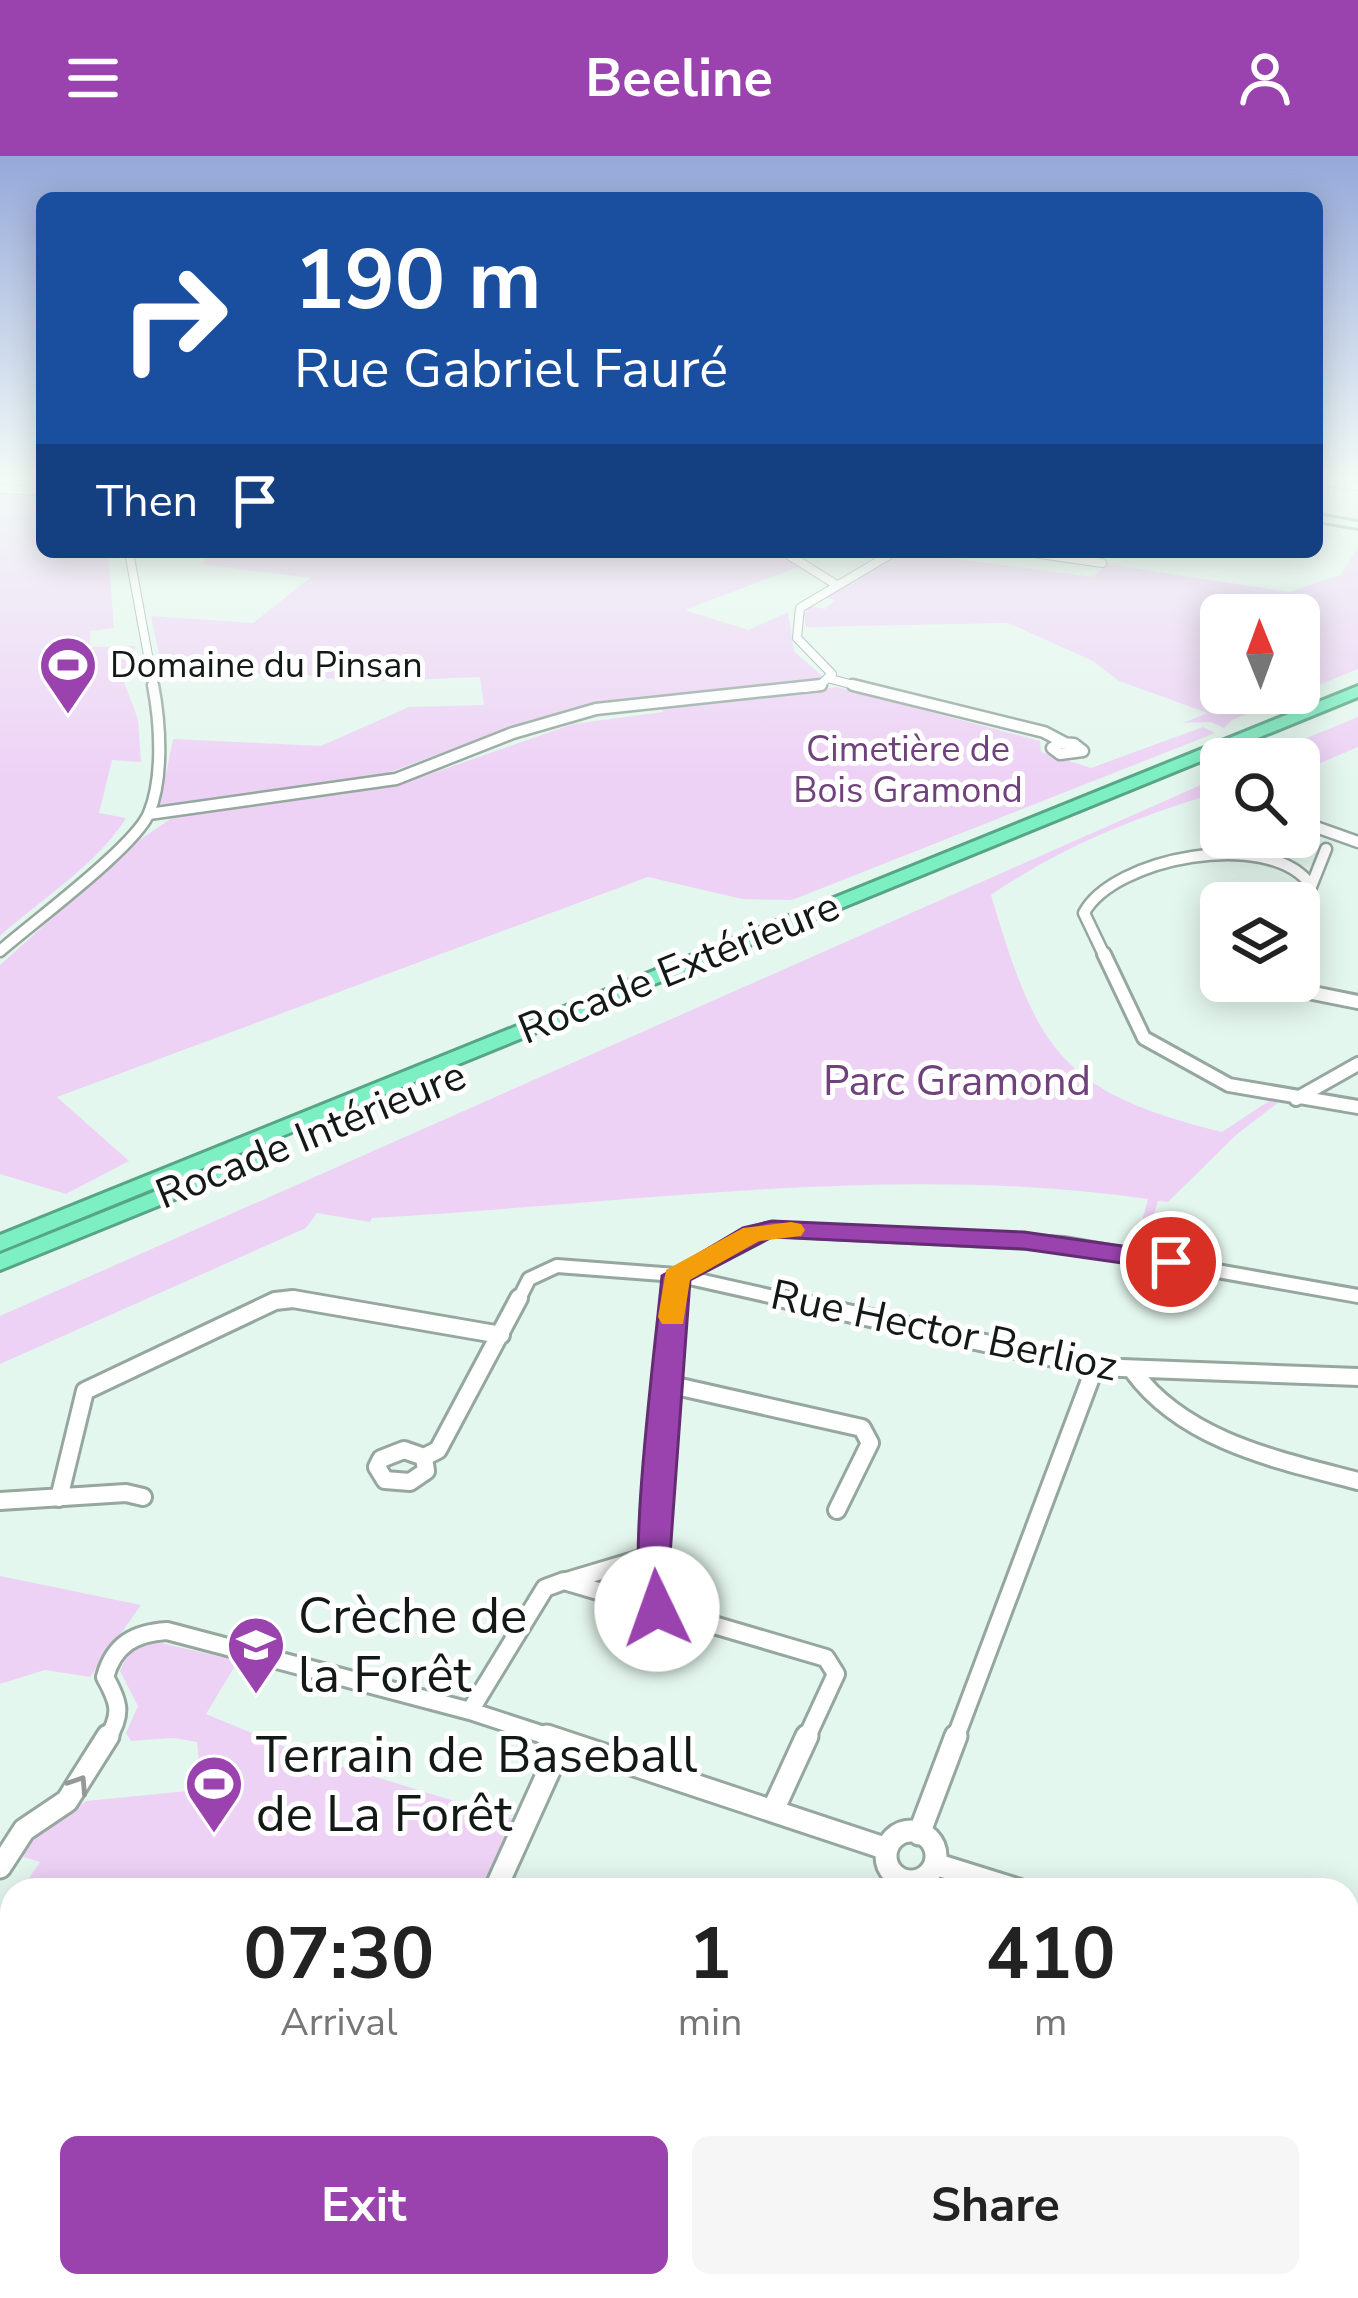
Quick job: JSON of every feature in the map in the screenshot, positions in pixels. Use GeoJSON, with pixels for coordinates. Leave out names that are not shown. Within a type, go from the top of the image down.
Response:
{"type":"FeatureCollection","features":[{"type":"Feature","properties":{"kind":"highway","name":"Rocade Extérieure"},"geometry":{"type":"LineString","coordinates":[[3,1258],[252,1142],[1358,691]]}},
{"type":"Feature","properties":{"kind":"highway","name":"Rocade Intérieure"},"geometry":{"type":"LineString","coordinates":[[1273,738],[1358,703]]}},
{"type":"Feature","properties":{"kind":"highway","name":"Rocade Intérieure"},"geometry":{"type":"LineString","coordinates":[[3,1258],[1200,768]]}},
{"type":"Feature","properties":{"kind":"highway"},"geometry":{"type":"LineString","coordinates":[[0,1228],[208,1148],[252,1142]]}},
{"type":"Feature","properties":{"kind":"street"},"geometry":{"type":"LineString","coordinates":[[0,951],[126,842],[149,814],[161,728],[133,575]]}},
{"type":"Feature","properties":{"kind":"street"},"geometry":{"type":"LineString","coordinates":[[821,575],[835,584]]}},
{"type":"Feature","properties":{"kind":"street"},"geometry":{"type":"LineString","coordinates":[[831,679],[832,674],[801,649],[795,624],[804,603],[852,575]]}},
{"type":"Feature","properties":{"kind":"street"},"geometry":{"type":"LineString","coordinates":[[149,814],[395,779],[513,733],[596,709],[812,687],[831,679],[1044,731],[1065,743]]}},
{"type":"Feature","properties":{"kind":"street"},"geometry":{"type":"LineString","coordinates":[[1320,828],[1358,842]]}},
{"type":"Feature","properties":{"kind":"street"},"geometry":{"type":"LineString","coordinates":[[1308,882],[1288,866],[1245,852],[1207,849],[1092,898],[1084,913],[1144,1038],[1229,1085],[1358,1107]]}},
{"type":"Feature","properties":{"kind":"street"},"geometry":{"type":"LineString","coordinates":[[1311,882],[1326,849]]}},
{"type":"Feature","properties":{"kind":"street"},"geometry":{"type":"LineString","coordinates":[[1320,994],[1358,1002]]}},
{"type":"Feature","properties":{"kind":"street"},"geometry":{"type":"LineString","coordinates":[[1296,1099],[1358,1064]]}},
{"type":"Feature","properties":{"kind":"street"},"geometry":{"type":"LineString","coordinates":[[657,1609],[654,1555],[676,1276],[752,1234],[772,1229],[1065,1244],[1358,1297]]}},
{"type":"Feature","properties":{"kind":"street","name":"Rue Hector Berlioz"},"geometry":{"type":"LineString","coordinates":[[501,1335],[529,1280],[545,1268],[676,1276],[1095,1367],[1358,1377]]}},
{"type":"Feature","properties":{"kind":"street"},"geometry":{"type":"LineString","coordinates":[[59,1498],[85,1391],[275,1301],[293,1299],[501,1335],[438,1450],[424,1457]]}},
{"type":"Feature","properties":{"kind":"street"},"geometry":{"type":"LineString","coordinates":[[919,1834],[1095,1367]]}},
{"type":"Feature","properties":{"kind":"street"},"geometry":{"type":"LineString","coordinates":[[1132,1371],[1160,1403],[1235,1442],[1278,1460],[1358,1481]]}},
{"type":"Feature","properties":{"kind":"street"},"geometry":{"type":"LineString","coordinates":[[667,1384],[862,1428],[870,1443],[837,1510]]}},
{"type":"Feature","properties":{"kind":"street"},"geometry":{"type":"LineString","coordinates":[[0,1502],[143,1497]]}},
{"type":"Feature","properties":{"kind":"street"},"geometry":{"type":"LineString","coordinates":[[470,1711],[545,1588],[654,1555]]}},
{"type":"Feature","properties":{"kind":"street"},"geometry":{"type":"LineString","coordinates":[[564,1581],[826,1658],[836,1674],[773,1810]]}},
{"type":"Feature","properties":{"kind":"street"},"geometry":{"type":"LineString","coordinates":[[0,1867],[24,1830],[68,1801],[117,1723],[119,1702],[105,1676],[107,1668],[127,1640],[141,1633],[167,1631],[470,1711],[884,1848]]}},
{"type":"Feature","properties":{"kind":"street"},"geometry":{"type":"LineString","coordinates":[[500,1878],[562,1742]]}},
{"type":"Feature","properties":{"kind":"street"},"geometry":{"type":"LineString","coordinates":[[884,1848],[902,1833],[919,1834],[938,1850],[938,1865]]}},
{"type":"Feature","properties":{"kind":"street"},"geometry":{"type":"LineString","coordinates":[[884,1848],[885,1862],[896,1878]]}},
{"type":"Feature","properties":{"kind":"street"},"geometry":{"type":"LineString","coordinates":[[922,1878],[938,1865]]}},
{"type":"Feature","properties":{"kind":"street"},"geometry":{"type":"LineString","coordinates":[[938,1865],[980,1878]]}},
{"type":"Feature","properties":{"kind":"green space","name":"Domaine du Pinsan"},"geometry":{"type":"Polygon","coordinates":[[[0,575],[110,575],[114,628],[90,631],[90,647],[135,646],[137,676],[124,682],[138,719],[141,762],[112,760],[99,813],[126,818],[84,866],[0,936],[0,575]]]}},
{"type":"Feature","properties":{"kind":"green space"},"geometry":{"type":"Polygon","coordinates":[[[286,575],[777,575],[685,610],[748,630],[788,612],[794,651],[823,677],[785,688],[532,719],[372,779],[164,807],[160,804],[173,739],[321,746],[409,707],[484,705],[480,677],[382,681],[319,678],[281,668],[257,674],[162,669],[151,616],[253,623],[310,578],[286,575]]]}},
{"type":"Feature","properties":{"kind":"green space"},"geometry":{"type":"Polygon","coordinates":[[[863,575],[1178,575],[1289,592],[1340,575],[1358,575],[1358,669],[1320,684],[1320,594],[1200,594],[1200,710],[1119,681],[1093,661],[1008,623],[806,627],[804,614],[811,606],[825,609],[835,600],[823,597],[863,575]]]}},
{"type":"Feature","properties":{"kind":"green space","name":"Cimetière de Bois Gramond"},"geometry":{"type":"Polygon","coordinates":[[[837,687],[1040,741],[1041,752],[1091,768],[1203,727],[1215,733],[792,900],[742,899],[648,877],[57,1097],[129,1161],[66,1194],[0,1174],[0,965],[138,841],[176,815],[396,786],[573,724],[663,712],[660,706],[837,687]]]}},
{"type":"Feature","properties":{"kind":"green space"},"geometry":{"type":"Polygon","coordinates":[[[1206,714],[1247,714],[1224,728],[1211,722],[1183,723],[1206,714]]]}},
{"type":"Feature","properties":{"kind":"green space"},"geometry":{"type":"Polygon","coordinates":[[[1358,717],[1358,747],[1320,763],[1320,738],[1307,738],[1358,717]]]}},
{"type":"Feature","properties":{"kind":"green space","name":"Parc Gramond"},"geometry":{"type":"Polygon","coordinates":[[[1200,785],[1200,798],[1097,836],[991,895],[1007,948],[1042,1028],[1063,1057],[1090,1080],[1167,1117],[1222,1132],[1269,1101],[1279,1102],[1236,1135],[1168,1202],[1158,1201],[1142,1251],[1134,1250],[1148,1199],[955,1184],[760,1189],[372,1218],[370,1222],[317,1213],[306,1228],[0,1364],[0,1316],[1200,785]]]}},
{"type":"Feature","properties":{"kind":"green space"},"geometry":{"type":"Polygon","coordinates":[[[0,1576],[141,1605],[90,1677],[45,1670],[0,1684],[0,1576]]]}},
{"type":"Feature","properties":{"kind":"green space"},"geometry":{"type":"Polygon","coordinates":[[[153,1641],[238,1661],[206,1714],[307,1756],[513,1819],[486,1878],[29,1878],[40,1862],[17,1855],[41,1829],[86,1801],[208,1789],[200,1774],[197,1742],[174,1738],[131,1741],[126,1733],[138,1706],[120,1671],[129,1651],[153,1641]]]}},
{"type":"Feature","properties":{"kind":"slow traffic"},"geometry":{"type":"LineString","coordinates":[[672,1317],[676,1276],[752,1234],[791,1230]]}},
{"type":"Feature","properties":{"kind":"place","name":"Domaine du Pinsan"},"geometry":{"type":"Point","coordinates":[68,716]}},
{"type":"Feature","properties":{"kind":"place","name":"Crèche de la Forêt"},"geometry":{"type":"Point","coordinates":[256,1696]}},
{"type":"Feature","properties":{"kind":"place","name":"Terrain de Baseball de La Forêt"},"geometry":{"type":"Point","coordinates":[214,1835]}},
{"type":"Feature","properties":{"kind":"route"},"geometry":{"type":"LineString","coordinates":[[657,1609],[654,1555],[676,1276],[752,1234],[772,1229],[1024,1240],[1171,1262]]}}]}
